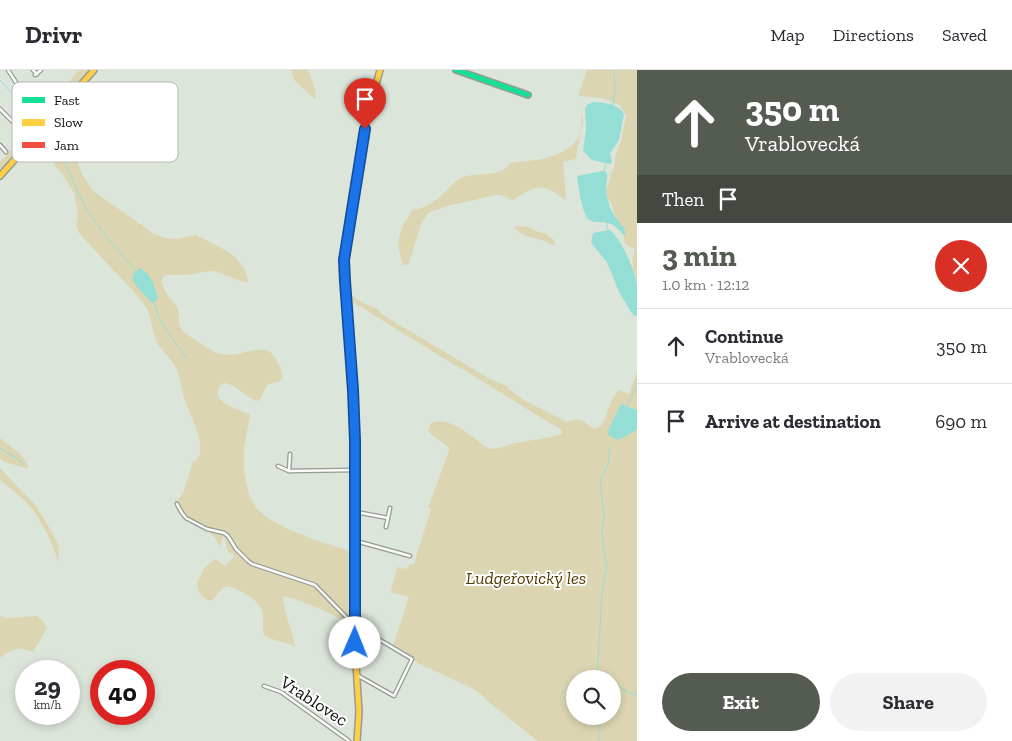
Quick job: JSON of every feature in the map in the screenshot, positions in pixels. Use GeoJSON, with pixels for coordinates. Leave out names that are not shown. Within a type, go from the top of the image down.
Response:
{"type":"FeatureCollection","features":[{"type":"Feature","properties":{"kind":"street"},"geometry":{"type":"LineString","coordinates":[[8,70],[15,82]]}},
{"type":"Feature","properties":{"kind":"street"},"geometry":{"type":"LineString","coordinates":[[33,70],[36,75],[41,70]]}},
{"type":"Feature","properties":{"kind":"street"},"geometry":{"type":"LineString","coordinates":[[83,82],[94,70]]}},
{"type":"Feature","properties":{"kind":"street","name":"Vrablovec"},"geometry":{"type":"LineString","coordinates":[[357,741],[359,712],[356,625],[356,470],[345,257],[366,121],[380,70]]}},
{"type":"Feature","properties":{"kind":"street"},"geometry":{"type":"LineString","coordinates":[[456,70],[528,95]]}},
{"type":"Feature","properties":{"kind":"street"},"geometry":{"type":"LineString","coordinates":[[0,109],[12,121]]}},
{"type":"Feature","properties":{"kind":"street"},"geometry":{"type":"LineString","coordinates":[[0,116],[4,112]]}},
{"type":"Feature","properties":{"kind":"street"},"geometry":{"type":"LineString","coordinates":[[0,145],[6,152]]}},
{"type":"Feature","properties":{"kind":"street"},"geometry":{"type":"LineString","coordinates":[[0,176],[12,162]]}},
{"type":"Feature","properties":{"kind":"street"},"geometry":{"type":"LineString","coordinates":[[289,471],[290,454]]}},
{"type":"Feature","properties":{"kind":"street"},"geometry":{"type":"LineString","coordinates":[[278,466],[289,471],[356,470]]}},
{"type":"Feature","properties":{"kind":"street"},"geometry":{"type":"LineString","coordinates":[[177,504],[186,518],[207,529],[224,533],[228,536],[236,548],[252,564],[315,585],[356,625],[412,659],[394,696],[357,675]]}},
{"type":"Feature","properties":{"kind":"street"},"geometry":{"type":"LineString","coordinates":[[386,527],[390,508]]}},
{"type":"Feature","properties":{"kind":"street"},"geometry":{"type":"LineString","coordinates":[[356,512],[388,518]]}},
{"type":"Feature","properties":{"kind":"street"},"geometry":{"type":"LineString","coordinates":[[356,541],[410,556]]}},
{"type":"Feature","properties":{"kind":"street","name":"Vrablovec"},"geometry":{"type":"LineString","coordinates":[[264,686],[280,692],[349,741]]}},
{"type":"Feature","properties":{"kind":"green space"},"geometry":{"type":"Polygon","coordinates":[[[78,70],[90,70],[79,82],[69,82],[78,70]]]}},
{"type":"Feature","properties":{"kind":"green space"},"geometry":{"type":"Polygon","coordinates":[[[291,70],[308,70],[315,89],[315,99],[294,80],[291,70]]]}},
{"type":"Feature","properties":{"kind":"green space"},"geometry":{"type":"Polygon","coordinates":[[[587,70],[637,70],[637,282],[633,266],[635,249],[625,244],[621,225],[608,199],[606,190],[614,168],[626,116],[621,108],[622,106],[602,98],[579,96],[587,70]]]}},
{"type":"Feature","properties":{"kind":"green space"},"geometry":{"type":"Polygon","coordinates":[[[581,110],[583,121],[576,157],[575,159],[563,162],[566,200],[551,191],[539,187],[512,200],[496,195],[447,206],[428,213],[421,224],[409,263],[404,265],[401,261],[399,238],[404,223],[413,210],[433,202],[461,178],[496,173],[511,163],[550,157],[572,146],[580,134],[581,110]]]}},
{"type":"Feature","properties":{"kind":"green space"},"geometry":{"type":"Polygon","coordinates":[[[12,149],[12,158],[0,171],[0,162],[12,149]]]}},
{"type":"Feature","properties":{"kind":"green space"},"geometry":{"type":"Polygon","coordinates":[[[53,162],[77,162],[82,174],[93,191],[153,233],[165,238],[177,239],[196,235],[227,251],[244,268],[248,282],[246,283],[214,271],[209,271],[188,275],[166,275],[162,279],[162,283],[167,294],[178,309],[179,323],[185,333],[219,353],[235,355],[266,350],[276,360],[282,377],[277,382],[268,384],[259,401],[254,400],[233,386],[223,383],[218,390],[218,395],[225,404],[250,415],[244,448],[244,472],[249,494],[256,508],[266,517],[288,529],[315,540],[354,552],[353,614],[346,618],[353,625],[327,612],[283,596],[295,646],[264,635],[261,609],[254,600],[244,593],[228,586],[224,587],[210,601],[199,592],[197,583],[204,568],[215,559],[225,566],[234,555],[228,552],[224,535],[220,547],[212,535],[184,518],[174,503],[183,493],[192,466],[191,463],[197,459],[200,452],[198,435],[185,401],[178,372],[156,340],[146,307],[79,233],[76,225],[78,214],[74,193],[61,172],[53,162]]]}},
{"type":"Feature","properties":{"kind":"green space"},"geometry":{"type":"Polygon","coordinates":[[[514,226],[528,227],[545,233],[554,240],[555,244],[553,245],[524,235],[514,226]]]}},
{"type":"Feature","properties":{"kind":"green space","name":"Ludgeřovický les"},"geometry":{"type":"Polygon","coordinates":[[[350,295],[377,309],[383,315],[490,379],[507,386],[525,400],[567,422],[579,420],[584,421],[593,428],[600,426],[619,390],[629,394],[637,372],[637,410],[627,406],[630,434],[637,429],[637,741],[538,741],[472,688],[423,666],[412,659],[405,651],[393,646],[409,597],[391,592],[397,567],[407,569],[408,565],[414,564],[431,509],[428,508],[450,448],[428,432],[430,424],[437,421],[452,424],[491,449],[552,437],[563,433],[561,429],[351,301],[350,295]]]}},
{"type":"Feature","properties":{"kind":"green space"},"geometry":{"type":"Polygon","coordinates":[[[0,438],[22,456],[28,469],[3,461],[0,458],[0,438]]]}},
{"type":"Feature","properties":{"kind":"green space"},"geometry":{"type":"Polygon","coordinates":[[[0,468],[36,506],[58,545],[58,561],[47,534],[32,509],[21,497],[0,480],[0,468]]]}},
{"type":"Feature","properties":{"kind":"green space"},"geometry":{"type":"Polygon","coordinates":[[[0,616],[8,618],[37,616],[42,620],[47,628],[33,652],[16,649],[0,658],[0,616]]]}},
{"type":"Feature","properties":{"kind":"water"},"geometry":{"type":"Polygon","coordinates":[[[593,102],[614,106],[624,114],[619,140],[610,153],[612,161],[610,164],[592,160],[583,151],[586,129],[585,108],[593,102]]]}},
{"type":"Feature","properties":{"kind":"water"},"geometry":{"type":"Polygon","coordinates":[[[606,172],[607,176],[606,190],[610,207],[625,231],[626,234],[624,235],[615,226],[606,222],[590,221],[584,211],[577,176],[606,172]]]}},
{"type":"Feature","properties":{"kind":"water"},"geometry":{"type":"Polygon","coordinates":[[[610,230],[623,248],[635,277],[637,284],[637,316],[633,315],[619,292],[607,262],[591,243],[593,233],[610,230]]]}},
{"type":"Feature","properties":{"kind":"water"},"geometry":{"type":"Polygon","coordinates":[[[140,268],[150,277],[155,289],[158,298],[152,303],[132,279],[133,274],[140,268]]]}},
{"type":"Feature","properties":{"kind":"water"},"geometry":{"type":"Polygon","coordinates":[[[621,404],[637,410],[637,429],[618,440],[607,433],[621,404]]]}},
{"type":"Feature","properties":{"kind":"waterway"},"geometry":{"type":"LineString","coordinates":[[613,105],[615,89],[614,70]]}},
{"type":"Feature","properties":{"kind":"waterway"},"geometry":{"type":"LineString","coordinates":[[0,80],[12,94]]}},
{"type":"Feature","properties":{"kind":"waterway"},"geometry":{"type":"LineString","coordinates":[[64,162],[85,207],[109,240],[137,272]]}},
{"type":"Feature","properties":{"kind":"waterway"},"geometry":{"type":"LineString","coordinates":[[604,172],[606,163]]}},
{"type":"Feature","properties":{"kind":"waterway"},"geometry":{"type":"LineString","coordinates":[[607,222],[607,231]]}},
{"type":"Feature","properties":{"kind":"waterway"},"geometry":{"type":"LineString","coordinates":[[154,301],[163,324],[187,358]]}},
{"type":"Feature","properties":{"kind":"waterway"},"geometry":{"type":"LineString","coordinates":[[627,406],[637,386]]}},
{"type":"Feature","properties":{"kind":"waterway"},"geometry":{"type":"LineString","coordinates":[[598,670],[602,591],[607,568],[603,546],[602,529],[604,514],[600,481],[608,465],[610,446]]}},
{"type":"Feature","properties":{"kind":"waterway"},"geometry":{"type":"LineString","coordinates":[[0,448],[23,463]]}},
{"type":"Feature","properties":{"kind":"waterway"},"geometry":{"type":"LineString","coordinates":[[621,688],[637,695]]}},
{"type":"Feature","properties":{"kind":"waterway"},"geometry":{"type":"LineString","coordinates":[[599,725],[599,741]]}},
{"type":"Feature","properties":{"kind":"traffic: fast"},"geometry":{"type":"LineString","coordinates":[[456,70],[528,95]]}},
{"type":"Feature","properties":{"kind":"traffic: slow"},"geometry":{"type":"LineString","coordinates":[[83,82],[94,70]]}},
{"type":"Feature","properties":{"kind":"traffic: slow"},"geometry":{"type":"LineString","coordinates":[[358,171],[366,121],[380,70]]}},
{"type":"Feature","properties":{"kind":"traffic: slow"},"geometry":{"type":"LineString","coordinates":[[0,176],[12,162]]}},
{"type":"Feature","properties":{"kind":"traffic: slow"},"geometry":{"type":"LineString","coordinates":[[353,388],[356,457],[355,648],[359,712],[357,741]]}},
{"type":"Feature","properties":{"kind":"traffic: jam"},"geometry":{"type":"LineString","coordinates":[[353,388],[344,260],[358,171]]}},
{"type":"Feature","properties":{"kind":"route"},"geometry":{"type":"LineString","coordinates":[[355,643],[356,470],[353,390],[344,260],[365,129]]}}]}
